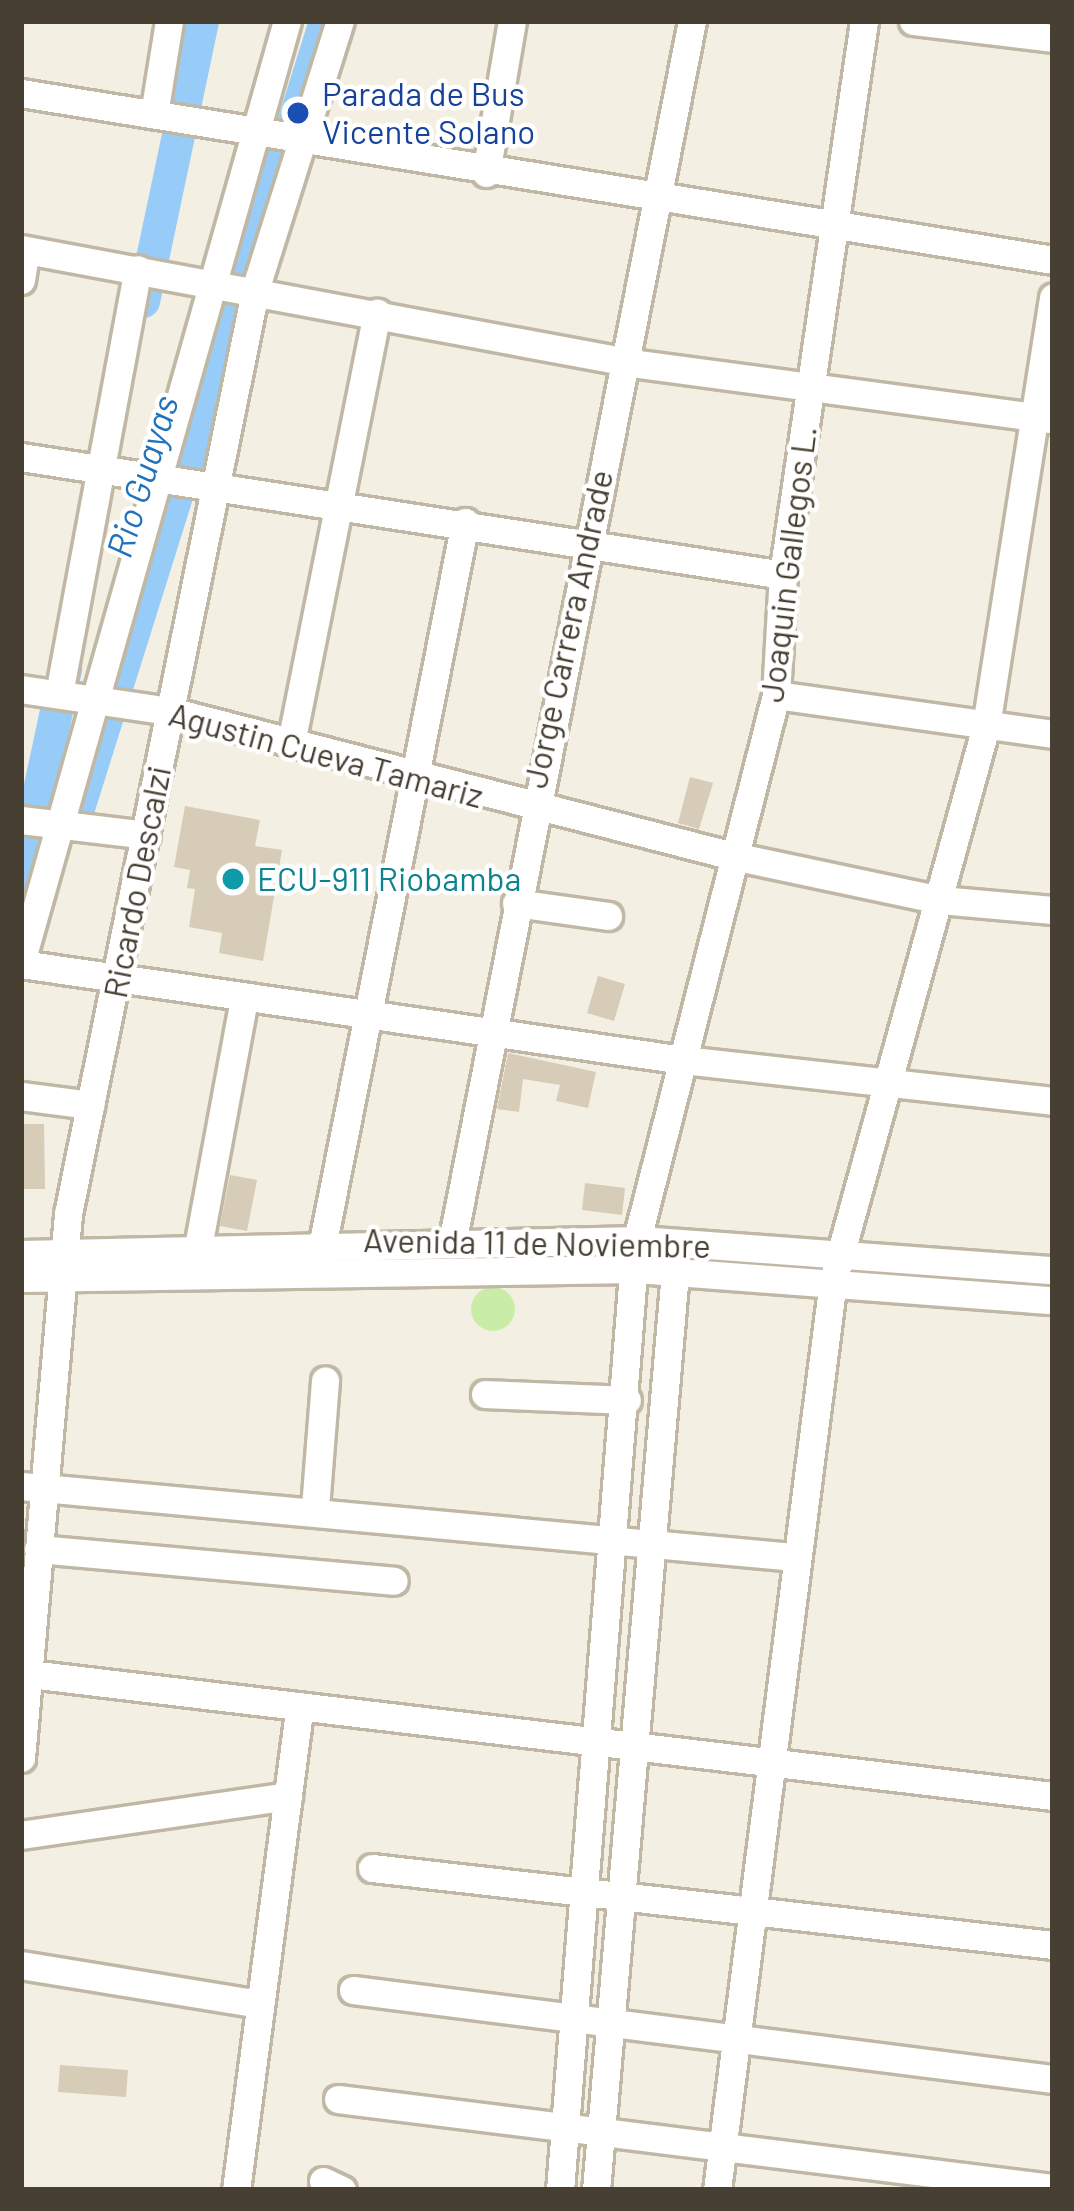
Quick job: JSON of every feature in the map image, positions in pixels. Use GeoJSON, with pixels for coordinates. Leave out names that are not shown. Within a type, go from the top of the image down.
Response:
{"type":"FeatureCollection","features":[{"type":"Feature","properties":{"kind":"street"},"geometry":{"type":"LineString","coordinates":[[154,113],[169,21]]}},
{"type":"Feature","properties":{"kind":"street"},"geometry":{"type":"LineString","coordinates":[[21,951],[273,21]]}},
{"type":"Feature","properties":{"kind":"street"},"geometry":{"type":"LineString","coordinates":[[287,21],[21,963],[683,1060],[1053,1101]]}},
{"type":"Feature","properties":{"kind":"street","name":"Ricardo Descalzi"},"geometry":{"type":"LineString","coordinates":[[21,1758],[24,1674],[38,1549],[32,1487],[91,1105],[256,287],[340,21]]}},
{"type":"Feature","properties":{"kind":"street"},"geometry":{"type":"LineString","coordinates":[[486,173],[512,21]]}},
{"type":"Feature","properties":{"kind":"street","name":"Jorge Carrera Andrade"},"geometry":{"type":"LineString","coordinates":[[453,1238],[530,810],[692,21]]}},
{"type":"Feature","properties":{"kind":"street","name":"Joaquin Gallegos L."},"geometry":{"type":"LineString","coordinates":[[560,2190],[602,1745],[640,1240],[776,695],[783,575],[864,21]]}},
{"type":"Feature","properties":{"kind":"street"},"geometry":{"type":"LineString","coordinates":[[913,21],[1053,38]]}},
{"type":"Feature","properties":{"kind":"street"},"geometry":{"type":"LineString","coordinates":[[21,94],[486,173],[1053,260]]}},
{"type":"Feature","properties":{"kind":"street"},"geometry":{"type":"LineString","coordinates":[[21,280],[24,250],[256,287],[624,362],[808,392],[1045,418]]}},
{"type":"Feature","properties":{"kind":"street"},"geometry":{"type":"LineString","coordinates":[[59,694],[105,469],[138,269]]}},
{"type":"Feature","properties":{"kind":"street"},"geometry":{"type":"LineString","coordinates":[[717,2190],[758,1907],[794,1557],[833,1281],[986,726],[1045,418],[1053,297]]}},
{"type":"Feature","properties":{"kind":"street"},"geometry":{"type":"LineString","coordinates":[[291,743],[377,312]]}},
{"type":"Feature","properties":{"kind":"street"},"geometry":{"type":"LineString","coordinates":[[21,457],[465,522],[783,575]]}},
{"type":"Feature","properties":{"kind":"street"},"geometry":{"type":"LineString","coordinates":[[323,1242],[465,522]]}},
{"type":"Feature","properties":{"kind":"street","name":"Agustin Cueva Tamariz"},"geometry":{"type":"LineString","coordinates":[[21,689],[170,711],[530,810],[734,856],[940,900],[1053,910]]}},
{"type":"Feature","properties":{"kind":"street"},"geometry":{"type":"LineString","coordinates":[[776,695],[1053,734]]}},
{"type":"Feature","properties":{"kind":"street"},"geometry":{"type":"LineString","coordinates":[[21,820],[146,835]]}},
{"type":"Feature","properties":{"kind":"street"},"geometry":{"type":"LineString","coordinates":[[516,903],[608,916]]}},
{"type":"Feature","properties":{"kind":"street"},"geometry":{"type":"LineString","coordinates":[[198,1247],[244,999]]}},
{"type":"Feature","properties":{"kind":"street"},"geometry":{"type":"LineString","coordinates":[[21,1096],[91,1105]]}},
{"type":"Feature","properties":{"kind":"street","name":"Avenida 11 de Noviembre"},"geometry":{"type":"LineString","coordinates":[[21,1278],[66,1264],[198,1247],[453,1238],[640,1240],[1053,1270]]}},
{"type":"Feature","properties":{"kind":"street","name":"Avenida 11 de Noviembre"},"geometry":{"type":"LineString","coordinates":[[21,1255],[66,1264],[636,1269],[1053,1300]]}},
{"type":"Feature","properties":{"kind":"street"},"geometry":{"type":"LineString","coordinates":[[596,2190],[675,1272]]}},
{"type":"Feature","properties":{"kind":"street"},"geometry":{"type":"LineString","coordinates":[[315,1508],[326,1380]]}},
{"type":"Feature","properties":{"kind":"street"},"geometry":{"type":"LineString","coordinates":[[485,1394],[627,1400]]}},
{"type":"Feature","properties":{"kind":"street"},"geometry":{"type":"LineString","coordinates":[[32,1487],[315,1508],[794,1557]]}},
{"type":"Feature","properties":{"kind":"street"},"geometry":{"type":"LineString","coordinates":[[38,1549],[394,1581]]}},
{"type":"Feature","properties":{"kind":"street"},"geometry":{"type":"LineString","coordinates":[[24,1674],[1053,1796]]}},
{"type":"Feature","properties":{"kind":"street"},"geometry":{"type":"LineString","coordinates":[[236,2190],[300,1706]]}},
{"type":"Feature","properties":{"kind":"street"},"geometry":{"type":"LineString","coordinates":[[21,1835],[288,1796]]}},
{"type":"Feature","properties":{"kind":"street"},"geometry":{"type":"LineString","coordinates":[[372,1868],[758,1907],[1053,1945]]}},
{"type":"Feature","properties":{"kind":"street"},"geometry":{"type":"LineString","coordinates":[[21,1966],[260,2004]]}},
{"type":"Feature","properties":{"kind":"street"},"geometry":{"type":"LineString","coordinates":[[352,1990],[575,2024],[1053,2079]]}},
{"type":"Feature","properties":{"kind":"street"},"geometry":{"type":"LineString","coordinates":[[338,2099],[566,2132],[1053,2188]]}},
{"type":"Feature","properties":{"kind":"green space"},"geometry":{"type":"Polygon","coordinates":[[[493,1287],[508,1294],[515,1309],[508,1324],[493,1331],[478,1324],[471,1309],[478,1294],[493,1287]]]}},
{"type":"Feature","properties":{"kind":"building"},"geometry":{"type":"Polygon","coordinates":[[[690,777],[713,783],[699,829],[678,823],[690,777]]]}},
{"type":"Feature","properties":{"kind":"building","name":"ECU-911 Riobamba"},"geometry":{"type":"Polygon","coordinates":[[[185,806],[260,820],[255,846],[282,850],[263,961],[219,953],[222,933],[189,927],[195,889],[187,888],[190,870],[174,867],[185,806]]]}},
{"type":"Feature","properties":{"kind":"building"},"geometry":{"type":"Polygon","coordinates":[[[598,976],[625,984],[614,1021],[587,1013],[598,976]]]}},
{"type":"Feature","properties":{"kind":"building"},"geometry":{"type":"Polygon","coordinates":[[[508,1053],[596,1072],[588,1108],[556,1101],[560,1085],[523,1079],[519,1112],[497,1109],[508,1053]]]}},
{"type":"Feature","properties":{"kind":"building"},"geometry":{"type":"Polygon","coordinates":[[[21,1124],[44,1124],[45,1189],[21,1189],[21,1124]]]}},
{"type":"Feature","properties":{"kind":"building"},"geometry":{"type":"Polygon","coordinates":[[[230,1175],[257,1180],[247,1231],[220,1226],[230,1175]]]}},
{"type":"Feature","properties":{"kind":"building"},"geometry":{"type":"Polygon","coordinates":[[[585,1183],[625,1188],[622,1215],[582,1210],[585,1183]]]}},
{"type":"Feature","properties":{"kind":"building"},"geometry":{"type":"Polygon","coordinates":[[[60,2065],[128,2070],[126,2097],[58,2092],[60,2065]]]}},
{"type":"Feature","properties":{"kind":"waterway","name":"Rio Guayas"},"geometry":{"type":"LineString","coordinates":[[143,301],[202,21]]}},
{"type":"Feature","properties":{"kind":"waterway","name":"Rio Guayas"},"geometry":{"type":"LineString","coordinates":[[72,827],[325,21]]}},
{"type":"Feature","properties":{"kind":"waterway","name":"Rio Guayas"},"geometry":{"type":"LineString","coordinates":[[21,874],[65,668]]}},
{"type":"Feature","properties":{"kind":"place","name":"Parada de Bus Vicente Solano"},"geometry":{"type":"Point","coordinates":[298,113]}},
{"type":"Feature","properties":{"kind":"place","name":"ECU-911 Riobamba"},"geometry":{"type":"Point","coordinates":[233,879]}}]}
